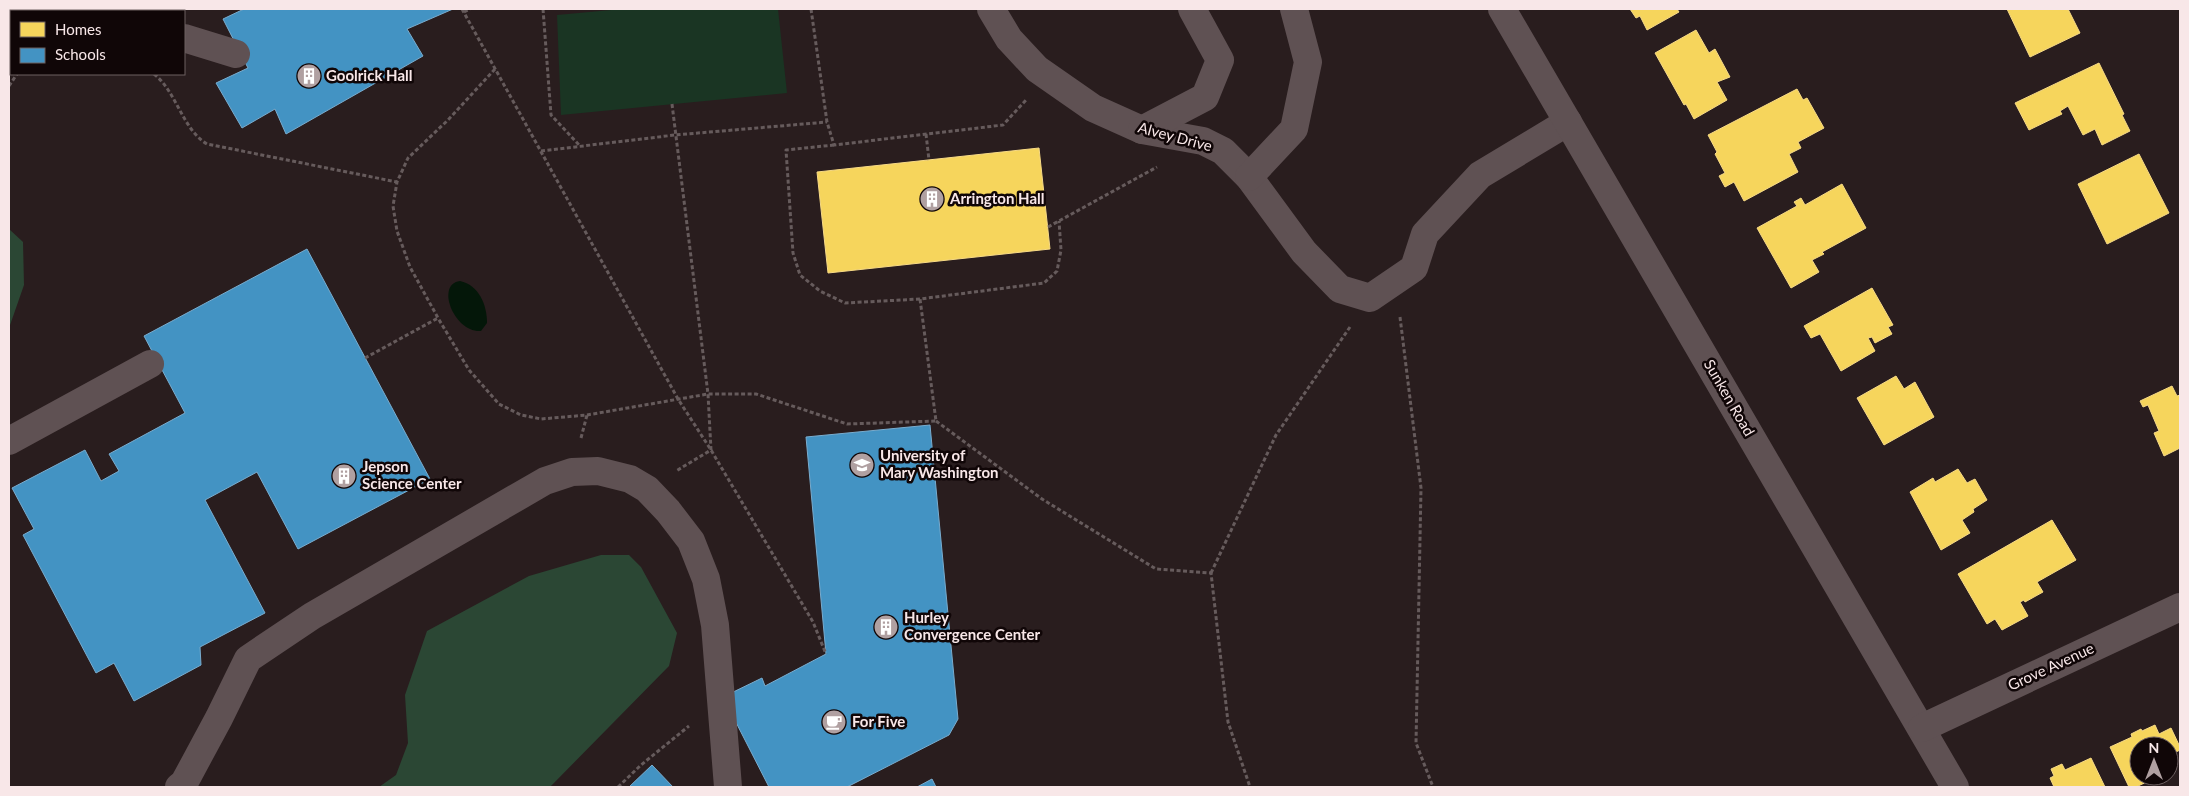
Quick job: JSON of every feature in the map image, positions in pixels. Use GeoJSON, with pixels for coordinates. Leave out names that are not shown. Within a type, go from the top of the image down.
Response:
{"type":"FeatureCollection","features":[{"type":"Feature","properties":{"kind":"street","name":"Alvey Drive"},"geometry":{"type":"LineString","coordinates":[[991,9],[1009,39],[1037,69],[1093,108],[1142,130],[1203,142],[1223,150],[1248,177],[1304,252],[1340,289],[1370,298]]}},
{"type":"Feature","properties":{"kind":"street"},"geometry":{"type":"LineString","coordinates":[[1142,130],[1205,97],[1220,60],[1192,9]]}},
{"type":"Feature","properties":{"kind":"street"},"geometry":{"type":"LineString","coordinates":[[1248,177],[1294,129],[1308,62],[1294,9]]}},
{"type":"Feature","properties":{"kind":"street","name":"Sunken Road"},"geometry":{"type":"LineString","coordinates":[[1502,9],[1955,787]]}},
{"type":"Feature","properties":{"kind":"street"},"geometry":{"type":"LineString","coordinates":[[185,38],[236,54]]}},
{"type":"Feature","properties":{"kind":"street"},"geometry":{"type":"LineString","coordinates":[[1370,298],[1414,268],[1425,234],[1480,175],[1568,122]]}},
{"type":"Feature","properties":{"kind":"street"},"geometry":{"type":"LineString","coordinates":[[9,441],[150,364]]}},
{"type":"Feature","properties":{"kind":"street"},"geometry":{"type":"LineString","coordinates":[[179,787],[184,783],[248,659],[312,616],[545,481],[572,472],[598,471],[630,478],[647,489],[668,511],[691,541],[706,579],[715,625],[728,787]]}},
{"type":"Feature","properties":{"kind":"street","name":"Grove Avenue"},"geometry":{"type":"LineString","coordinates":[[1922,728],[2180,607]]}},
{"type":"Feature","properties":{"kind":"path"},"geometry":{"type":"LineString","coordinates":[[470,9],[463,10],[495,69],[678,399],[711,450],[812,622],[826,654]]}},
{"type":"Feature","properties":{"kind":"path"},"geometry":{"type":"LineString","coordinates":[[543,9],[551,115],[580,147]]}},
{"type":"Feature","properties":{"kind":"path"},"geometry":{"type":"LineString","coordinates":[[811,9],[827,122],[834,145]]}},
{"type":"Feature","properties":{"kind":"path"},"geometry":{"type":"LineString","coordinates":[[495,69],[448,120],[408,158],[396,182],[393,206],[397,232],[410,266],[469,370],[499,404],[521,415],[541,419],[560,418],[708,394],[756,394],[847,424],[936,421],[1042,499],[1156,569],[1211,573]]}},
{"type":"Feature","properties":{"kind":"path"},"geometry":{"type":"LineString","coordinates":[[9,86],[16,75]]}},
{"type":"Feature","properties":{"kind":"path"},"geometry":{"type":"LineString","coordinates":[[155,75],[165,82],[197,138],[207,144],[396,182]]}},
{"type":"Feature","properties":{"kind":"path"},"geometry":{"type":"LineString","coordinates":[[1048,78],[1003,125],[786,150],[793,253],[800,275],[820,291],[845,303],[920,299],[1044,284],[1057,271],[1061,250],[1059,221]]}},
{"type":"Feature","properties":{"kind":"path"},"geometry":{"type":"LineString","coordinates":[[672,104],[708,394],[711,450]]}},
{"type":"Feature","properties":{"kind":"path"},"geometry":{"type":"LineString","coordinates":[[541,150],[827,122]]}},
{"type":"Feature","properties":{"kind":"path"},"geometry":{"type":"LineString","coordinates":[[926,134],[929,160]]}},
{"type":"Feature","properties":{"kind":"path"},"geometry":{"type":"LineString","coordinates":[[1048,227],[1203,142]]}},
{"type":"Feature","properties":{"kind":"path"},"geometry":{"type":"LineString","coordinates":[[1250,787],[1228,722],[1211,573],[1276,435],[1370,298],[1399,310],[1421,488],[1416,742],[1433,787]]}},
{"type":"Feature","properties":{"kind":"path"},"geometry":{"type":"LineString","coordinates":[[920,299],[936,421]]}},
{"type":"Feature","properties":{"kind":"path"},"geometry":{"type":"LineString","coordinates":[[365,358],[438,318]]}},
{"type":"Feature","properties":{"kind":"path"},"geometry":{"type":"LineString","coordinates":[[647,489],[711,450]]}},
{"type":"Feature","properties":{"kind":"path"},"geometry":{"type":"LineString","coordinates":[[618,787],[641,765],[689,726],[722,706]]}},
{"type":"Feature","properties":{"kind":"green space"},"geometry":{"type":"Polygon","coordinates":[[[622,9],[778,9],[787,93],[561,115],[557,15],[622,9]]]}},
{"type":"Feature","properties":{"kind":"green space"},"geometry":{"type":"Polygon","coordinates":[[[9,229],[23,242],[24,285],[9,328],[9,229]]]}},
{"type":"Feature","properties":{"kind":"green space"},"geometry":{"type":"Polygon","coordinates":[[[601,555],[629,555],[641,567],[677,633],[669,666],[550,787],[379,787],[396,775],[408,743],[405,695],[427,631],[529,576],[601,555]]]}},
{"type":"Feature","properties":{"kind":"shaded area"},"geometry":{"type":"Polygon","coordinates":[[[460,281],[467,283],[481,297],[487,316],[487,323],[481,331],[471,330],[463,324],[451,308],[449,290],[453,284],[460,281]]]}},
{"type":"Feature","properties":{"kind":"building: Homes"},"geometry":{"type":"Polygon","coordinates":[[[1630,9],[1677,9],[1679,12],[1647,30],[1640,16],[1636,18],[1630,9]]]}},
{"type":"Feature","properties":{"kind":"building: Homes"},"geometry":{"type":"Polygon","coordinates":[[[2007,9],[2068,9],[2080,33],[2030,57],[2007,9]]]}},
{"type":"Feature","properties":{"kind":"building: Homes"},"geometry":{"type":"Polygon","coordinates":[[[1696,30],[1709,53],[1715,49],[1730,77],[1717,82],[1727,100],[1694,119],[1655,53],[1696,30]]]}},
{"type":"Feature","properties":{"kind":"building: Homes"},"geometry":{"type":"Polygon","coordinates":[[[2099,63],[2124,114],[2122,115],[2130,131],[2102,145],[2095,129],[2083,135],[2068,106],[2060,111],[2062,114],[2029,130],[2015,103],[2099,63]]]}},
{"type":"Feature","properties":{"kind":"building: Homes"},"geometry":{"type":"Polygon","coordinates":[[[1797,89],[1803,100],[1807,98],[1824,128],[1798,142],[1801,148],[1789,154],[1798,172],[1744,201],[1734,182],[1725,187],[1719,176],[1725,173],[1708,135],[1797,89]]]}},
{"type":"Feature","properties":{"kind":"building: Homes","name":"Arrington Hall"},"geometry":{"type":"Polygon","coordinates":[[[1039,148],[1050,249],[828,273],[817,172],[1039,148]]]}},
{"type":"Feature","properties":{"kind":"building: Homes"},"geometry":{"type":"Polygon","coordinates":[[[2139,154],[2169,213],[2107,244],[2078,184],[2139,154]]]}},
{"type":"Feature","properties":{"kind":"building: Homes"},"geometry":{"type":"Polygon","coordinates":[[[1842,184],[1866,228],[1822,252],[1824,254],[1812,260],[1819,272],[1791,288],[1757,228],[1797,206],[1794,202],[1801,198],[1805,205],[1842,184]]]}},
{"type":"Feature","properties":{"kind":"building: Homes"},"geometry":{"type":"Polygon","coordinates":[[[1872,288],[1893,325],[1888,327],[1892,334],[1875,343],[1872,337],[1868,338],[1875,351],[1841,371],[1820,334],[1811,338],[1804,326],[1872,288]]]}},
{"type":"Feature","properties":{"kind":"building: Homes"},"geometry":{"type":"Polygon","coordinates":[[[1896,376],[1904,389],[1915,382],[1934,417],[1884,445],[1857,398],[1896,376]]]}},
{"type":"Feature","properties":{"kind":"building: Homes"},"geometry":{"type":"Polygon","coordinates":[[[2172,386],[2177,396],[2180,395],[2180,448],[2164,456],[2154,433],[2159,431],[2148,405],[2143,407],[2140,401],[2172,386]]]}},
{"type":"Feature","properties":{"kind":"building: Homes"},"geometry":{"type":"Polygon","coordinates":[[[1958,469],[1967,483],[1975,479],[1987,500],[1973,509],[1974,512],[1962,520],[1970,533],[1941,550],[1910,492],[1933,478],[1935,482],[1958,469]]]}},
{"type":"Feature","properties":{"kind":"building: Homes"},"geometry":{"type":"Polygon","coordinates":[[[2052,520],[2076,560],[2037,582],[2043,592],[2025,602],[2024,600],[2020,602],[2028,616],[2002,630],[1995,619],[1987,624],[1958,574],[2052,520]]]}},
{"type":"Feature","properties":{"kind":"building: Homes"},"geometry":{"type":"Polygon","coordinates":[[[2155,725],[2159,734],[2171,728],[2175,736],[2132,736],[2131,734],[2141,729],[2142,731],[2155,725]]]}},
{"type":"Feature","properties":{"kind":"building: Homes"},"geometry":{"type":"Polygon","coordinates":[[[2129,738],[2129,786],[2138,786],[2129,787],[2110,747],[2129,738]]]}},
{"type":"Feature","properties":{"kind":"building: Homes"},"geometry":{"type":"Polygon","coordinates":[[[2091,758],[2105,787],[2054,787],[2050,778],[2054,776],[2051,769],[2062,764],[2065,770],[2091,758]]]}},
{"type":"Feature","properties":{"kind":"building: Schools","name":"Goolrick Hall"},"geometry":{"type":"Polygon","coordinates":[[[244,9],[453,9],[407,29],[423,56],[286,134],[275,109],[242,128],[216,83],[248,68],[223,19],[244,9]]]}},
{"type":"Feature","properties":{"kind":"building: Schools","name":"Jepson Science Center"},"geometry":{"type":"Polygon","coordinates":[[[307,249],[430,479],[298,549],[257,472],[205,500],[265,613],[200,647],[201,665],[134,701],[114,663],[96,673],[23,535],[34,529],[12,488],[85,450],[101,481],[119,471],[109,454],[185,413],[144,336],[307,249]]]}},
{"type":"Feature","properties":{"kind":"building: Schools","name":"Hurley Convergence Center"},"geometry":{"type":"Polygon","coordinates":[[[930,425],[958,719],[949,735],[847,787],[769,787],[723,697],[762,678],[765,686],[826,654],[806,437],[930,425]]]}},
{"type":"Feature","properties":{"kind":"building: Schools"},"geometry":{"type":"Polygon","coordinates":[[[652,765],[673,787],[629,787],[652,765]]]}},
{"type":"Feature","properties":{"kind":"building: Schools"},"geometry":{"type":"Polygon","coordinates":[[[932,779],[936,787],[917,787],[932,779]]]}},
{"type":"Feature","properties":{"kind":"place","name":"Goolrick Hall"},"geometry":{"type":"Point","coordinates":[309,76]}},
{"type":"Feature","properties":{"kind":"place","name":"Arrington Hall"},"geometry":{"type":"Point","coordinates":[932,199]}},
{"type":"Feature","properties":{"kind":"place","name":"University of Mary Washington"},"geometry":{"type":"Point","coordinates":[862,465]}},
{"type":"Feature","properties":{"kind":"place","name":"Jepson Science Center"},"geometry":{"type":"Point","coordinates":[344,476]}},
{"type":"Feature","properties":{"kind":"place","name":"Hurley Convergence Center"},"geometry":{"type":"Point","coordinates":[886,627]}},
{"type":"Feature","properties":{"kind":"place","name":"For Five"},"geometry":{"type":"Point","coordinates":[834,722]}}]}
